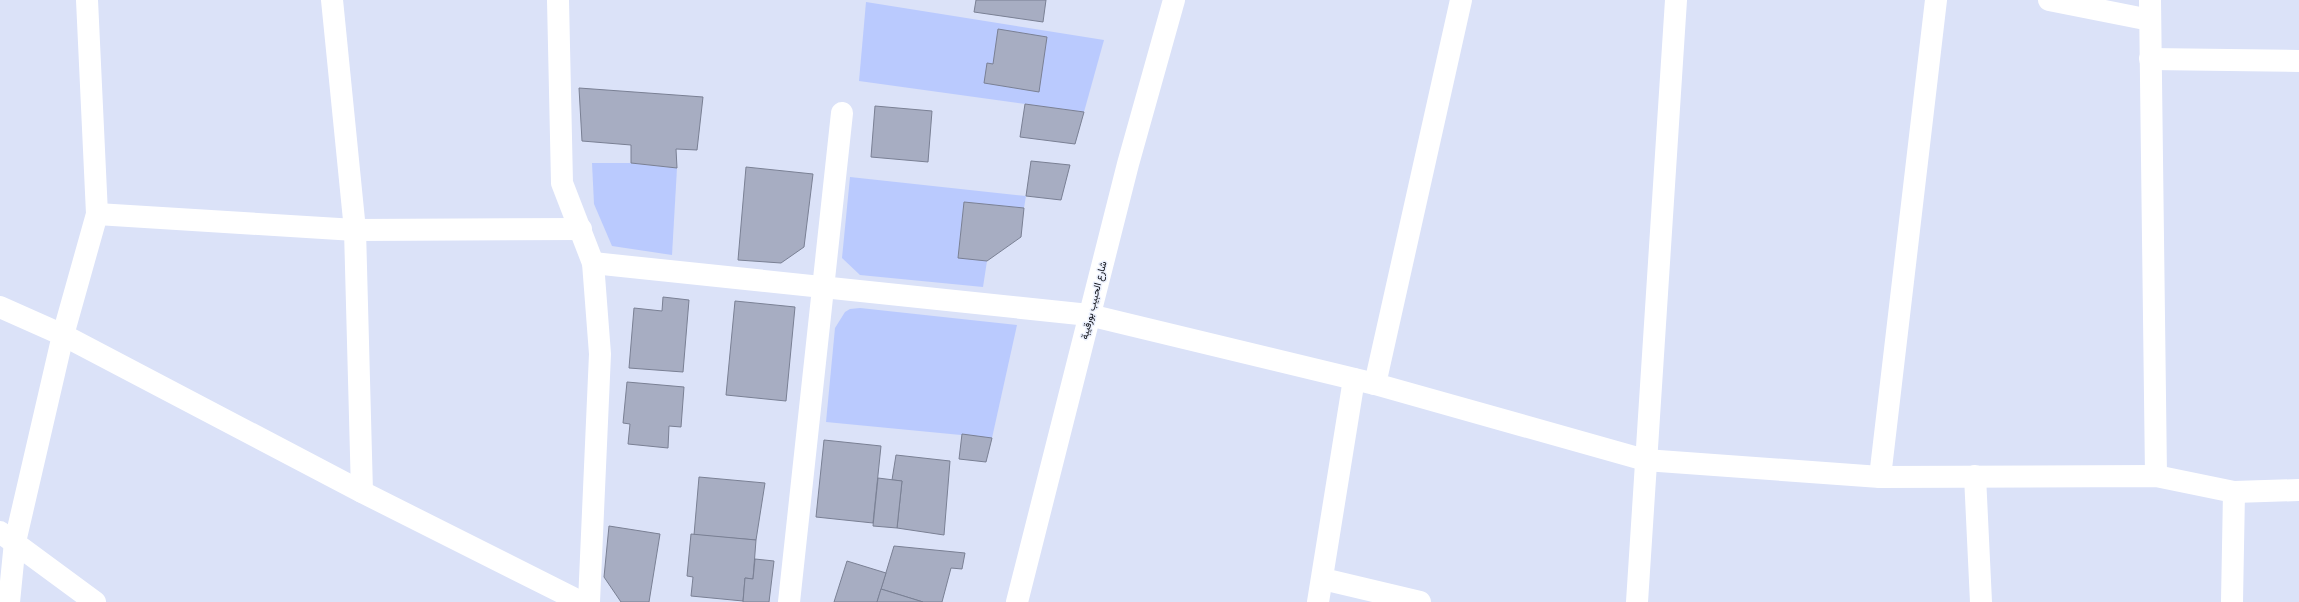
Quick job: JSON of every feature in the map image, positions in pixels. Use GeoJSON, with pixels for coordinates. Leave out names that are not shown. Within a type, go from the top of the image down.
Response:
{"type":"FeatureCollection","features":[{"type":"Feature","properties":{"kind":"street"},"geometry":{"type":"LineString","coordinates":[[9,602],[8,537],[97,214],[87,0]]}},
{"type":"Feature","properties":{"kind":"street"},"geometry":{"type":"LineString","coordinates":[[332,0],[355,230],[362,492]]}},
{"type":"Feature","properties":{"kind":"street"},"geometry":{"type":"LineString","coordinates":[[558,0],[562,183],[593,263],[600,354],[589,602]]}},
{"type":"Feature","properties":{"kind":"street","name":"شارع الحبيب بورقيبة"},"geometry":{"type":"LineString","coordinates":[[1017,602],[1089,315],[1174,0]]}},
{"type":"Feature","properties":{"kind":"street"},"geometry":{"type":"LineString","coordinates":[[1375,384],[1461,0]]}},
{"type":"Feature","properties":{"kind":"street"},"geometry":{"type":"LineString","coordinates":[[1637,602],[1676,0]]}},
{"type":"Feature","properties":{"kind":"street"},"geometry":{"type":"LineString","coordinates":[[1880,477],[1936,0]]}},
{"type":"Feature","properties":{"kind":"street"},"geometry":{"type":"LineString","coordinates":[[2049,0],[2150,10],[2156,476]]}},
{"type":"Feature","properties":{"kind":"street"},"geometry":{"type":"LineString","coordinates":[[2150,59],[2299,61]]}},
{"type":"Feature","properties":{"kind":"street"},"geometry":{"type":"LineString","coordinates":[[789,602],[842,113]]}},
{"type":"Feature","properties":{"kind":"street"},"geometry":{"type":"LineString","coordinates":[[97,214],[355,230],[581,229]]}},
{"type":"Feature","properties":{"kind":"street"},"geometry":{"type":"LineString","coordinates":[[593,263],[1089,315],[1375,384],[1645,460],[1880,477],[2156,476],[2234,492],[2299,490]]}},
{"type":"Feature","properties":{"kind":"street"},"geometry":{"type":"LineString","coordinates":[[0,307],[63,335],[362,492],[581,602]]}},
{"type":"Feature","properties":{"kind":"street"},"geometry":{"type":"LineString","coordinates":[[1318,602],[1323,579],[1354,379]]}},
{"type":"Feature","properties":{"kind":"street"},"geometry":{"type":"LineString","coordinates":[[1975,476],[1981,602]]}},
{"type":"Feature","properties":{"kind":"street"},"geometry":{"type":"LineString","coordinates":[[2232,602],[2234,492]]}},
{"type":"Feature","properties":{"kind":"street"},"geometry":{"type":"LineString","coordinates":[[8,537],[95,602]]}},
{"type":"Feature","properties":{"kind":"street"},"geometry":{"type":"LineString","coordinates":[[1323,579],[1420,602]]}},
{"type":"Feature","properties":{"kind":"shaded area"},"geometry":{"type":"Polygon","coordinates":[[[866,2],[1104,40],[1084,112],[859,81],[866,2]]]}},
{"type":"Feature","properties":{"kind":"shaded area"},"geometry":{"type":"Polygon","coordinates":[[[592,163],[631,163],[677,168],[672,255],[612,246],[594,204],[592,163]]]}},
{"type":"Feature","properties":{"kind":"shaded area"},"geometry":{"type":"Polygon","coordinates":[[[850,177],[1026,196],[1024,208],[964,202],[958,257],[987,261],[983,287],[860,275],[842,258],[850,177]]]}},
{"type":"Feature","properties":{"kind":"shaded area"},"geometry":{"type":"Polygon","coordinates":[[[860,308],[1017,325],[992,438],[826,422],[835,328],[845,312],[850,309],[860,308]]]}},
{"type":"Feature","properties":{"kind":"building"},"geometry":{"type":"Polygon","coordinates":[[[976,0],[1046,0],[1043,22],[974,12],[976,0]]]}},
{"type":"Feature","properties":{"kind":"building"},"geometry":{"type":"Polygon","coordinates":[[[998,29],[1047,37],[1039,92],[984,83],[987,63],[993,64],[998,29]]]}},
{"type":"Feature","properties":{"kind":"building"},"geometry":{"type":"Polygon","coordinates":[[[579,88],[703,97],[697,150],[676,149],[677,168],[631,163],[631,145],[582,141],[579,88]]]}},
{"type":"Feature","properties":{"kind":"building"},"geometry":{"type":"Polygon","coordinates":[[[1025,104],[1084,112],[1075,144],[1020,137],[1025,104]]]}},
{"type":"Feature","properties":{"kind":"building"},"geometry":{"type":"Polygon","coordinates":[[[875,106],[932,111],[928,162],[871,157],[875,106]]]}},
{"type":"Feature","properties":{"kind":"building"},"geometry":{"type":"Polygon","coordinates":[[[1031,161],[1070,165],[1061,200],[1026,196],[1031,161]]]}},
{"type":"Feature","properties":{"kind":"building"},"geometry":{"type":"Polygon","coordinates":[[[746,167],[813,174],[804,247],[781,263],[738,260],[746,167]]]}},
{"type":"Feature","properties":{"kind":"building"},"geometry":{"type":"Polygon","coordinates":[[[964,202],[1024,208],[1021,237],[987,261],[958,258],[964,202]]]}},
{"type":"Feature","properties":{"kind":"building"},"geometry":{"type":"Polygon","coordinates":[[[663,297],[689,300],[683,372],[629,368],[634,308],[662,311],[663,297]]]}},
{"type":"Feature","properties":{"kind":"building"},"geometry":{"type":"Polygon","coordinates":[[[735,301],[795,307],[786,401],[726,395],[735,301]]]}},
{"type":"Feature","properties":{"kind":"building"},"geometry":{"type":"Polygon","coordinates":[[[627,382],[684,387],[681,427],[669,426],[668,448],[628,444],[630,424],[623,423],[627,382]]]}},
{"type":"Feature","properties":{"kind":"building"},"geometry":{"type":"Polygon","coordinates":[[[962,434],[992,438],[986,462],[959,459],[962,434]]]}},
{"type":"Feature","properties":{"kind":"building"},"geometry":{"type":"Polygon","coordinates":[[[824,440],[881,446],[873,523],[816,517],[824,440]]]}},
{"type":"Feature","properties":{"kind":"building"},"geometry":{"type":"Polygon","coordinates":[[[896,455],[950,461],[944,535],[897,528],[902,481],[892,480],[896,455]]]}},
{"type":"Feature","properties":{"kind":"building"},"geometry":{"type":"Polygon","coordinates":[[[699,477],[765,483],[756,540],[694,535],[699,477]]]}},
{"type":"Feature","properties":{"kind":"building"},"geometry":{"type":"Polygon","coordinates":[[[878,478],[902,481],[897,528],[873,526],[878,478]]]}},
{"type":"Feature","properties":{"kind":"building"},"geometry":{"type":"Polygon","coordinates":[[[609,526],[660,534],[649,602],[621,602],[604,577],[609,526]]]}},
{"type":"Feature","properties":{"kind":"building"},"geometry":{"type":"Polygon","coordinates":[[[691,534],[756,540],[753,579],[745,578],[743,601],[691,596],[693,577],[687,576],[691,534]]]}},
{"type":"Feature","properties":{"kind":"building"},"geometry":{"type":"Polygon","coordinates":[[[894,546],[965,553],[962,569],[951,568],[942,602],[923,602],[881,589],[894,546]]]}},
{"type":"Feature","properties":{"kind":"building"},"geometry":{"type":"Polygon","coordinates":[[[755,559],[774,561],[769,602],[743,602],[745,578],[753,579],[755,559]]]}},
{"type":"Feature","properties":{"kind":"building"},"geometry":{"type":"Polygon","coordinates":[[[847,561],[886,573],[877,602],[834,602],[847,561]]]}},
{"type":"Feature","properties":{"kind":"building"},"geometry":{"type":"Polygon","coordinates":[[[881,589],[923,602],[877,602],[881,589]]]}}]}
